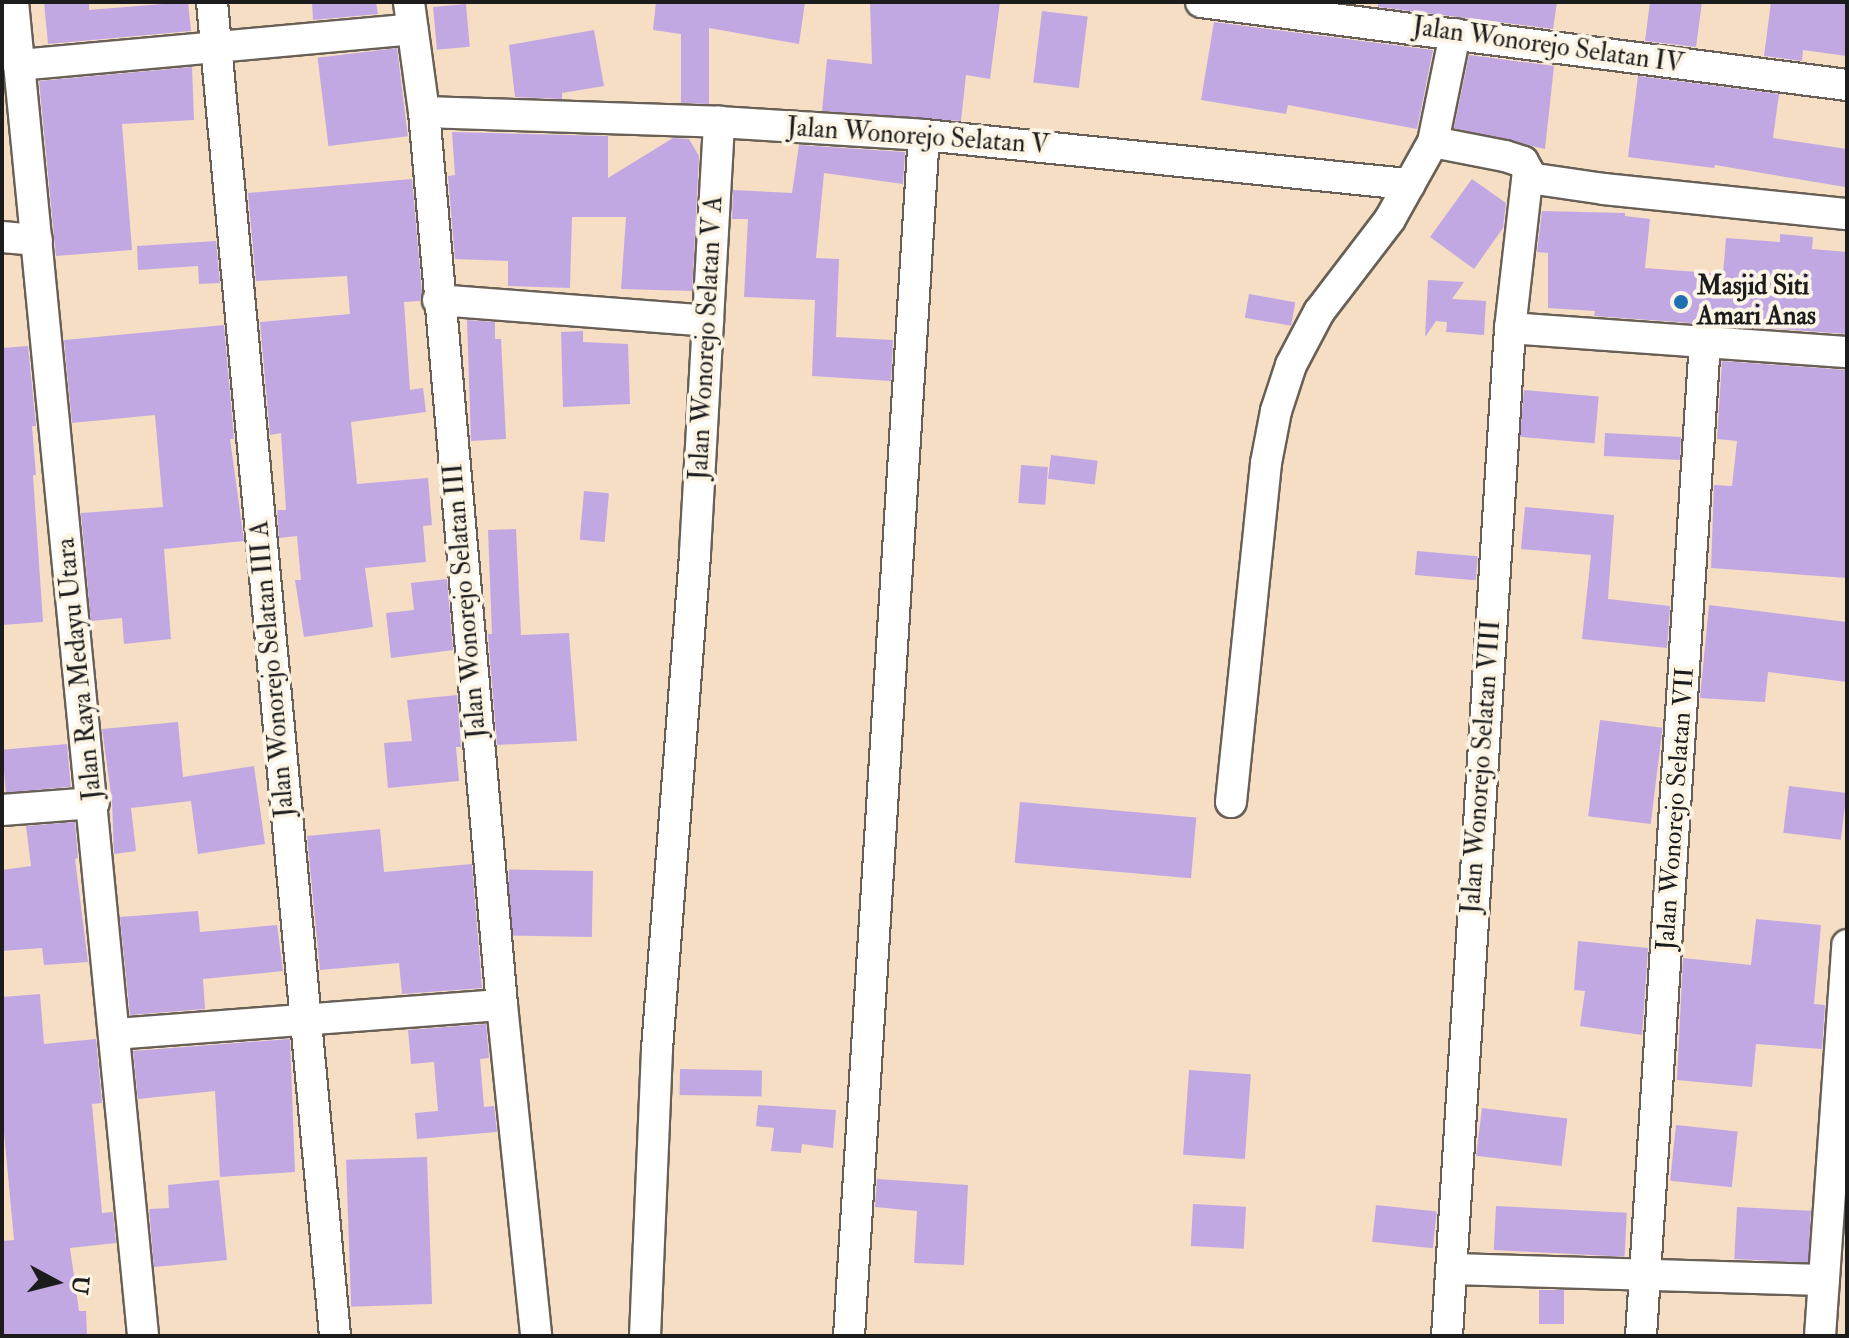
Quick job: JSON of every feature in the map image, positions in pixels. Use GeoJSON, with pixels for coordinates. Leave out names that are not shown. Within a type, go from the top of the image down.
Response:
{"type":"FeatureCollection","features":[{"type":"Feature","properties":{"kind":"street","name":"Jalan Wonorejo Selatan III A"},"geometry":{"type":"LineString","coordinates":[[212,2],[335,1336]]}},
{"type":"Feature","properties":{"kind":"street","name":"Jalan Wonorejo Selatan IV"},"geometry":{"type":"LineString","coordinates":[[1201,2],[1368,12],[1455,34],[1847,85]]}},
{"type":"Feature","properties":{"kind":"street"},"geometry":{"type":"LineString","coordinates":[[19,65],[216,48],[410,16]]}},
{"type":"Feature","properties":{"kind":"street","name":"Jalan Wonorejo Selatan III"},"geometry":{"type":"LineString","coordinates":[[410,16],[424,112],[438,300],[502,1005],[536,1336]]}},
{"type":"Feature","properties":{"kind":"street","name":"Jalan Raya Medayu Utara"},"geometry":{"type":"LineString","coordinates":[[10,21],[19,65],[94,803],[143,1336]]}},
{"type":"Feature","properties":{"kind":"street"},"geometry":{"type":"LineString","coordinates":[[1231,802],[1266,463],[1276,411],[1291,365],[1319,312],[1390,219],[1433,142],[1455,34]]}},
{"type":"Feature","properties":{"kind":"street","name":"Jalan Wonorejo Selatan V"},"geometry":{"type":"LineString","coordinates":[[424,112],[719,122],[924,135],[1410,184]]}},
{"type":"Feature","properties":{"kind":"street","name":"Jalan Wonorejo Selatan V A"},"geometry":{"type":"LineString","coordinates":[[645,1336],[657,1049],[695,553],[719,122]]}},
{"type":"Feature","properties":{"kind":"street"},"geometry":{"type":"LineString","coordinates":[[849,1336],[924,135]]}},
{"type":"Feature","properties":{"kind":"street"},"geometry":{"type":"LineString","coordinates":[[1433,142],[1523,162],[1528,188],[1510,328],[1847,352]]}},
{"type":"Feature","properties":{"kind":"street"},"geometry":{"type":"LineString","coordinates":[[1528,188],[1604,189],[1847,214]]}},
{"type":"Feature","properties":{"kind":"street"},"geometry":{"type":"LineString","coordinates":[[2,237],[37,240]]}},
{"type":"Feature","properties":{"kind":"street"},"geometry":{"type":"LineString","coordinates":[[438,300],[708,321]]}},
{"type":"Feature","properties":{"kind":"street","name":"Jalan Wonorejo Selatan VIII"},"geometry":{"type":"LineString","coordinates":[[1447,1336],[1510,328]]}},
{"type":"Feature","properties":{"kind":"street","name":"Jalan Wonorejo Selatan VII"},"geometry":{"type":"LineString","coordinates":[[1641,1336],[1705,341]]}},
{"type":"Feature","properties":{"kind":"street"},"geometry":{"type":"LineString","coordinates":[[2,810],[94,803]]}},
{"type":"Feature","properties":{"kind":"street"},"geometry":{"type":"LineString","coordinates":[[1820,1336],[1847,945]]}},
{"type":"Feature","properties":{"kind":"street"},"geometry":{"type":"LineString","coordinates":[[115,1034],[502,1005]]}},
{"type":"Feature","properties":{"kind":"street"},"geometry":{"type":"LineString","coordinates":[[1451,1269],[1824,1280]]}},
{"type":"Feature","properties":{"kind":"building"},"geometry":{"type":"Polygon","coordinates":[[[44,2],[89,2],[89,10],[188,2],[191,31],[48,44],[44,2]]]}},
{"type":"Feature","properties":{"kind":"building"},"geometry":{"type":"Polygon","coordinates":[[[312,2],[376,2],[378,14],[313,20],[312,2]]]}},
{"type":"Feature","properties":{"kind":"building"},"geometry":{"type":"Polygon","coordinates":[[[656,2],[805,2],[799,44],[709,28],[709,104],[681,103],[681,34],[653,30],[656,2]]]}},
{"type":"Feature","properties":{"kind":"building"},"geometry":{"type":"Polygon","coordinates":[[[870,2],[1000,2],[990,79],[966,75],[961,121],[822,111],[827,59],[872,64],[870,2]]]}},
{"type":"Feature","properties":{"kind":"building"},"geometry":{"type":"Polygon","coordinates":[[[1378,2],[1557,2],[1553,29],[1378,7],[1378,2]]]}},
{"type":"Feature","properties":{"kind":"building"},"geometry":{"type":"Polygon","coordinates":[[[1650,2],[1702,2],[1696,47],[1645,41],[1650,2]]]}},
{"type":"Feature","properties":{"kind":"building"},"geometry":{"type":"Polygon","coordinates":[[[1771,2],[1847,2],[1847,56],[1803,50],[1802,61],[1764,56],[1771,2]]]}},
{"type":"Feature","properties":{"kind":"building"},"geometry":{"type":"Polygon","coordinates":[[[466,4],[470,47],[437,50],[433,7],[466,4]]]}},
{"type":"Feature","properties":{"kind":"building"},"geometry":{"type":"Polygon","coordinates":[[[1042,11],[1088,17],[1079,88],[1033,82],[1042,11]]]}},
{"type":"Feature","properties":{"kind":"building"},"geometry":{"type":"Polygon","coordinates":[[[1214,22],[1433,50],[1417,129],[1288,105],[1286,114],[1201,100],[1214,22]]]}},
{"type":"Feature","properties":{"kind":"building"},"geometry":{"type":"Polygon","coordinates":[[[594,30],[604,86],[562,93],[562,99],[515,97],[509,45],[594,30]]]}},
{"type":"Feature","properties":{"kind":"building"},"geometry":{"type":"Polygon","coordinates":[[[397,48],[408,136],[328,146],[318,58],[397,48]]]}},
{"type":"Feature","properties":{"kind":"building"},"geometry":{"type":"Polygon","coordinates":[[[1469,55],[1554,66],[1545,149],[1454,128],[1469,55]]]}},
{"type":"Feature","properties":{"kind":"building"},"geometry":{"type":"Polygon","coordinates":[[[192,67],[194,120],[122,124],[132,250],[56,256],[39,81],[192,67]]]}},
{"type":"Feature","properties":{"kind":"building"},"geometry":{"type":"Polygon","coordinates":[[[1638,76],[1779,94],[1773,138],[1847,149],[1845,187],[1715,165],[1714,168],[1628,157],[1638,76]]]}},
{"type":"Feature","properties":{"kind":"building"},"geometry":{"type":"Polygon","coordinates":[[[452,132],[608,136],[608,178],[673,138],[689,139],[699,156],[692,291],[621,289],[626,217],[572,217],[570,288],[508,286],[508,261],[455,259],[448,176],[455,175],[452,132]]]}},
{"type":"Feature","properties":{"kind":"building"},"geometry":{"type":"Polygon","coordinates":[[[799,145],[905,152],[903,184],[824,173],[816,258],[839,259],[836,337],[893,340],[891,381],[812,376],[815,300],[744,297],[748,219],[732,219],[733,190],[792,193],[799,145]]]}},
{"type":"Feature","properties":{"kind":"building"},"geometry":{"type":"Polygon","coordinates":[[[412,179],[422,293],[420,301],[404,302],[410,390],[423,388],[426,412],[351,422],[357,484],[428,478],[432,525],[423,526],[426,562],[365,568],[373,627],[304,637],[295,580],[301,580],[297,536],[279,538],[277,510],[286,510],[281,433],[270,435],[260,322],[350,314],[347,276],[256,281],[248,193],[412,179]]]}},
{"type":"Feature","properties":{"kind":"building"},"geometry":{"type":"Polygon","coordinates":[[[1472,179],[1506,203],[1503,228],[1474,269],[1430,237],[1472,179]]]}},
{"type":"Feature","properties":{"kind":"building"},"geometry":{"type":"Polygon","coordinates":[[[1542,211],[1625,213],[1625,216],[1650,219],[1645,268],[1723,274],[1726,238],[1780,242],[1780,234],[1813,237],[1812,249],[1847,252],[1847,334],[1594,316],[1595,311],[1548,308],[1548,253],[1537,252],[1542,211]]]}},
{"type":"Feature","properties":{"kind":"building"},"geometry":{"type":"Polygon","coordinates":[[[216,241],[220,283],[199,284],[198,266],[138,270],[137,246],[216,241]]]}},
{"type":"Feature","properties":{"kind":"building"},"geometry":{"type":"Polygon","coordinates":[[[1428,280],[1464,282],[1452,299],[1486,301],[1484,335],[1446,332],[1447,322],[1436,321],[1425,337],[1428,280]]]}},
{"type":"Feature","properties":{"kind":"building"},"geometry":{"type":"Polygon","coordinates":[[[1249,294],[1295,302],[1291,326],[1245,318],[1249,294]]]}},
{"type":"Feature","properties":{"kind":"building"},"geometry":{"type":"Polygon","coordinates":[[[467,320],[495,322],[495,339],[501,339],[506,439],[471,441],[467,320]]]}},
{"type":"Feature","properties":{"kind":"building"},"geometry":{"type":"Polygon","coordinates":[[[224,325],[234,439],[230,439],[244,541],[164,549],[171,639],[124,644],[122,618],[91,621],[81,513],[163,507],[155,415],[72,423],[64,340],[224,325]]]}},
{"type":"Feature","properties":{"kind":"building"},"geometry":{"type":"Polygon","coordinates":[[[583,331],[583,342],[628,344],[630,404],[563,407],[561,332],[583,331]]]}},
{"type":"Feature","properties":{"kind":"building"},"geometry":{"type":"Polygon","coordinates":[[[28,346],[36,426],[32,426],[36,475],[33,475],[43,622],[2,625],[2,348],[28,346]]]}},
{"type":"Feature","properties":{"kind":"building"},"geometry":{"type":"Polygon","coordinates":[[[1722,361],[1847,370],[1847,578],[1711,568],[1714,485],[1732,486],[1737,441],[1717,439],[1722,361]]]}},
{"type":"Feature","properties":{"kind":"building"},"geometry":{"type":"Polygon","coordinates":[[[1524,390],[1599,397],[1595,443],[1520,437],[1524,390]]]}},
{"type":"Feature","properties":{"kind":"building"},"geometry":{"type":"Polygon","coordinates":[[[1605,433],[1681,437],[1680,460],[1604,456],[1605,433]]]}},
{"type":"Feature","properties":{"kind":"building"},"geometry":{"type":"Polygon","coordinates":[[[1051,455],[1098,461],[1095,485],[1048,479],[1051,455]]]}},
{"type":"Feature","properties":{"kind":"building"},"geometry":{"type":"Polygon","coordinates":[[[1021,465],[1048,467],[1045,505],[1018,503],[1021,465]]]}},
{"type":"Feature","properties":{"kind":"building"},"geometry":{"type":"Polygon","coordinates":[[[584,491],[609,493],[605,542],[580,540],[584,491]]]}},
{"type":"Feature","properties":{"kind":"building"},"geometry":{"type":"Polygon","coordinates":[[[1525,507],[1614,515],[1608,599],[1670,606],[1667,648],[1582,639],[1591,555],[1521,549],[1525,507]]]}},
{"type":"Feature","properties":{"kind":"building"},"geometry":{"type":"Polygon","coordinates":[[[516,529],[521,635],[569,633],[577,741],[497,745],[488,634],[492,634],[488,530],[516,529]]]}},
{"type":"Feature","properties":{"kind":"building"},"geometry":{"type":"Polygon","coordinates":[[[1417,551],[1478,556],[1476,580],[1415,575],[1417,551]]]}},
{"type":"Feature","properties":{"kind":"building"},"geometry":{"type":"Polygon","coordinates":[[[447,579],[453,650],[391,658],[386,613],[414,610],[411,583],[447,579]]]}},
{"type":"Feature","properties":{"kind":"building"},"geometry":{"type":"Polygon","coordinates":[[[1709,605],[1847,622],[1847,682],[1768,672],[1765,702],[1700,698],[1709,605]]]}},
{"type":"Feature","properties":{"kind":"building"},"geometry":{"type":"Polygon","coordinates":[[[457,695],[461,747],[456,747],[459,781],[388,788],[384,743],[412,741],[407,700],[457,695]]]}},
{"type":"Feature","properties":{"kind":"building"},"geometry":{"type":"Polygon","coordinates":[[[1600,720],[1663,728],[1651,824],[1588,816],[1600,720]]]}},
{"type":"Feature","properties":{"kind":"building"},"geometry":{"type":"Polygon","coordinates":[[[178,722],[183,777],[254,766],[265,844],[198,854],[191,801],[131,808],[136,851],[114,854],[112,801],[102,729],[178,722]]]}},
{"type":"Feature","properties":{"kind":"building"},"geometry":{"type":"Polygon","coordinates":[[[67,744],[71,787],[6,793],[2,750],[67,744]]]}},
{"type":"Feature","properties":{"kind":"building"},"geometry":{"type":"Polygon","coordinates":[[[1789,786],[1847,793],[1841,840],[1783,833],[1789,786]]]}},
{"type":"Feature","properties":{"kind":"building"},"geometry":{"type":"Polygon","coordinates":[[[1020,802],[1196,817],[1191,878],[1015,863],[1020,802]]]}},
{"type":"Feature","properties":{"kind":"building"},"geometry":{"type":"Polygon","coordinates":[[[75,822],[78,858],[75,859],[88,962],[44,965],[42,948],[2,951],[2,870],[31,866],[26,826],[75,822]]]}},
{"type":"Feature","properties":{"kind":"building"},"geometry":{"type":"Polygon","coordinates":[[[380,829],[384,872],[472,864],[482,988],[402,994],[399,963],[320,970],[307,836],[380,829]]]}},
{"type":"Feature","properties":{"kind":"building"},"geometry":{"type":"Polygon","coordinates":[[[509,870],[593,871],[592,937],[508,936],[509,870]]]}},
{"type":"Feature","properties":{"kind":"building"},"geometry":{"type":"Polygon","coordinates":[[[198,911],[200,932],[277,925],[283,971],[203,979],[205,1009],[130,1015],[120,917],[198,911]]]}},
{"type":"Feature","properties":{"kind":"building"},"geometry":{"type":"Polygon","coordinates":[[[1756,919],[1821,925],[1814,1004],[1825,1005],[1822,1049],[1756,1044],[1752,1087],[1677,1080],[1683,958],[1751,965],[1756,919]]]}},
{"type":"Feature","properties":{"kind":"building"},"geometry":{"type":"Polygon","coordinates":[[[1578,941],[1648,948],[1642,1035],[1580,1026],[1585,991],[1574,990],[1578,941]]]}},
{"type":"Feature","properties":{"kind":"building"},"geometry":{"type":"Polygon","coordinates":[[[40,994],[44,1044],[96,1039],[102,1103],[92,1104],[102,1213],[113,1212],[116,1243],[70,1248],[79,1311],[86,1311],[87,1336],[2,1336],[2,1241],[14,1240],[2,1111],[2,997],[40,994]]]}},
{"type":"Feature","properties":{"kind":"building"},"geometry":{"type":"Polygon","coordinates":[[[486,1024],[489,1058],[480,1059],[484,1107],[494,1106],[497,1132],[417,1139],[415,1113],[438,1111],[434,1062],[411,1064],[408,1030],[486,1024]]]}},
{"type":"Feature","properties":{"kind":"building"},"geometry":{"type":"Polygon","coordinates":[[[290,1039],[295,1172],[220,1177],[215,1091],[138,1099],[133,1051],[290,1039]]]}},
{"type":"Feature","properties":{"kind":"building"},"geometry":{"type":"Polygon","coordinates":[[[680,1069],[762,1070],[762,1096],[680,1095],[680,1069]]]}},
{"type":"Feature","properties":{"kind":"building"},"geometry":{"type":"Polygon","coordinates":[[[1189,1070],[1251,1074],[1245,1159],[1183,1155],[1189,1070]]]}},
{"type":"Feature","properties":{"kind":"building"},"geometry":{"type":"Polygon","coordinates":[[[758,1105],[836,1110],[833,1148],[802,1144],[801,1153],[771,1151],[774,1128],[756,1126],[758,1105]]]}},
{"type":"Feature","properties":{"kind":"building"},"geometry":{"type":"Polygon","coordinates":[[[1482,1108],[1567,1118],[1562,1166],[1476,1156],[1482,1108]]]}},
{"type":"Feature","properties":{"kind":"building"},"geometry":{"type":"Polygon","coordinates":[[[1676,1125],[1738,1131],[1732,1187],[1670,1181],[1676,1125]]]}},
{"type":"Feature","properties":{"kind":"building"},"geometry":{"type":"Polygon","coordinates":[[[427,1157],[432,1304],[351,1307],[346,1160],[427,1157]]]}},
{"type":"Feature","properties":{"kind":"building"},"geometry":{"type":"Polygon","coordinates":[[[877,1179],[968,1185],[964,1265],[914,1263],[917,1211],[875,1207],[877,1179]]]}},
{"type":"Feature","properties":{"kind":"building"},"geometry":{"type":"Polygon","coordinates":[[[219,1180],[227,1260],[154,1267],[149,1209],[169,1208],[168,1185],[219,1180]]]}},
{"type":"Feature","properties":{"kind":"building"},"geometry":{"type":"Polygon","coordinates":[[[1193,1204],[1246,1207],[1244,1249],[1191,1246],[1193,1204]]]}},
{"type":"Feature","properties":{"kind":"building"},"geometry":{"type":"Polygon","coordinates":[[[1376,1205],[1437,1211],[1433,1248],[1372,1242],[1376,1205]]]}},
{"type":"Feature","properties":{"kind":"building"},"geometry":{"type":"Polygon","coordinates":[[[1496,1206],[1627,1213],[1625,1257],[1494,1250],[1496,1206]]]}},
{"type":"Feature","properties":{"kind":"building"},"geometry":{"type":"Polygon","coordinates":[[[1737,1207],[1811,1211],[1808,1263],[1734,1259],[1737,1207]]]}},
{"type":"Feature","properties":{"kind":"building"},"geometry":{"type":"Polygon","coordinates":[[[1539,1290],[1564,1290],[1564,1324],[1539,1324],[1539,1290]]]}},
{"type":"Feature","properties":{"kind":"place","name":"Masjid Siti Amari Anas"},"geometry":{"type":"Point","coordinates":[1681,302]}}]}
